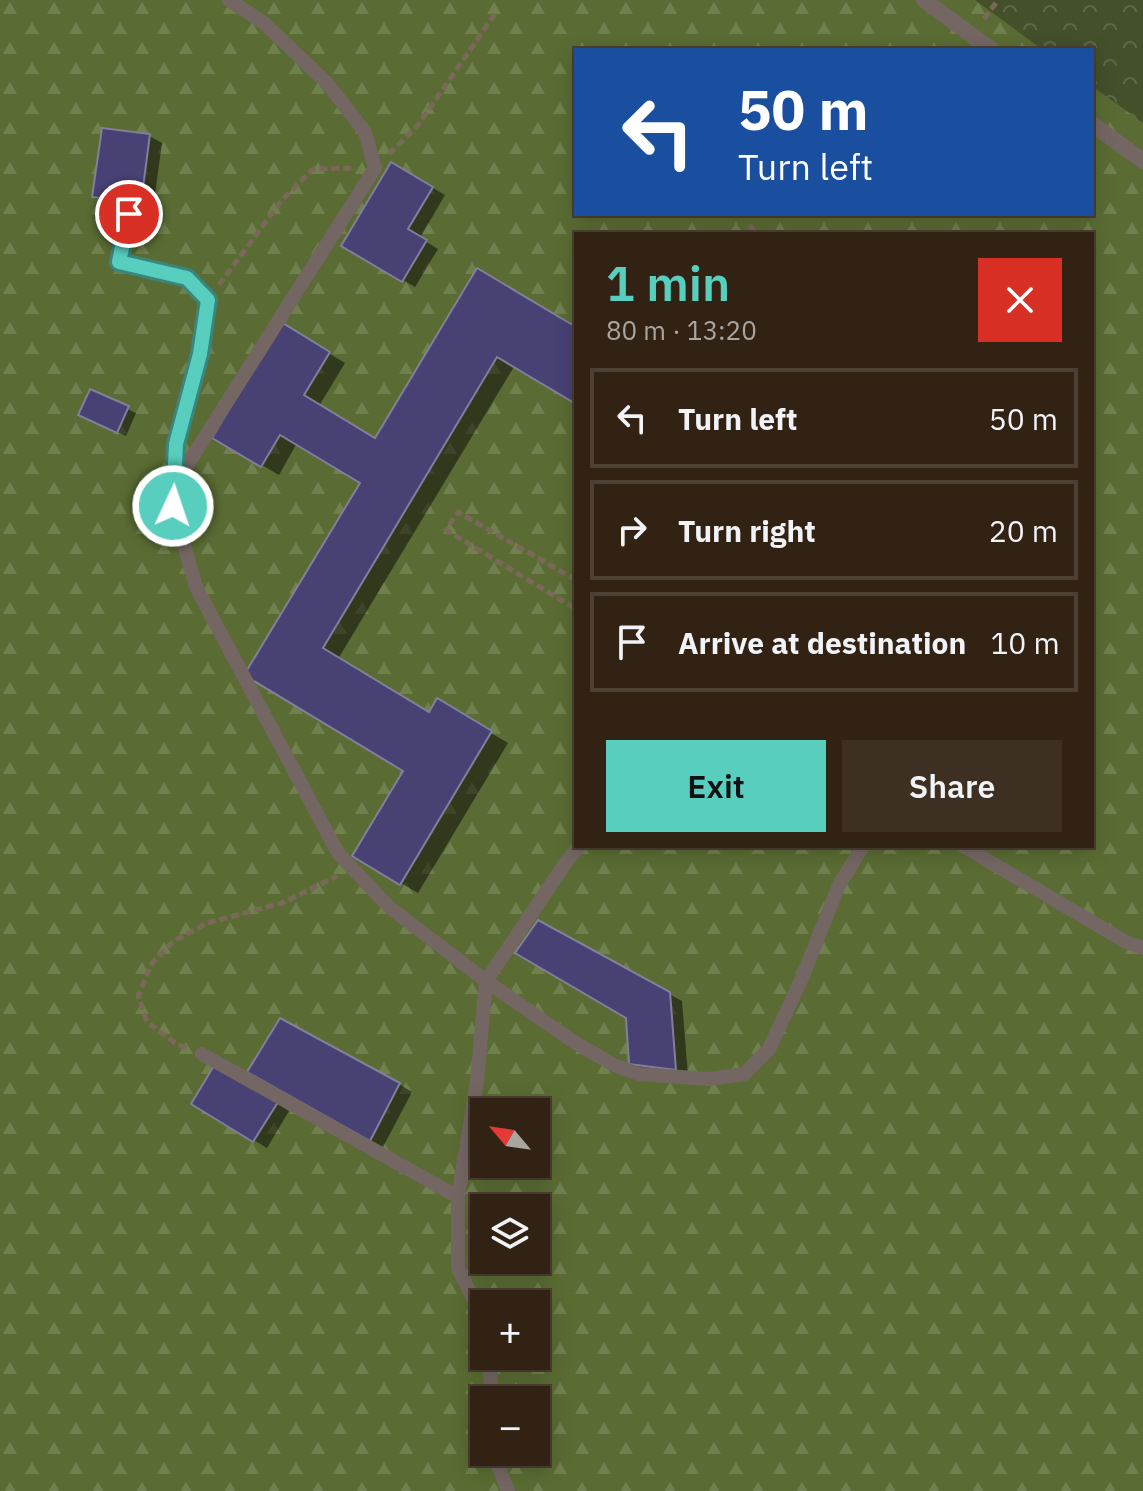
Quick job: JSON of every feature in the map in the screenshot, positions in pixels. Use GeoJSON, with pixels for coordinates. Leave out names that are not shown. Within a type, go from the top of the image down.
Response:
{"type":"FeatureCollection","features":[{"type":"Feature","properties":{"kind":"street"},"geometry":{"type":"LineString","coordinates":[[924,0],[989,48]]}},
{"type":"Feature","properties":{"kind":"street"},"geometry":{"type":"LineString","coordinates":[[1094,125],[1143,161]]}},
{"type":"Feature","properties":{"kind":"lane"},"geometry":{"type":"LineString","coordinates":[[173,506],[184,470],[375,168],[365,132],[327,83],[264,23],[229,0]]}},
{"type":"Feature","properties":{"kind":"lane"},"geometry":{"type":"LineString","coordinates":[[129,214],[119,262],[187,278],[208,300],[200,354],[176,444],[173,506],[196,587],[338,853],[389,907],[486,981],[574,1042],[614,1065],[639,1074],[709,1079],[744,1074],[769,1049],[802,978],[839,885],[862,848]]}},
{"type":"Feature","properties":{"kind":"lane"},"geometry":{"type":"LineString","coordinates":[[470,1292],[458,1268],[458,1197],[477,1081],[486,981],[578,848]]}},
{"type":"Feature","properties":{"kind":"lane"},"geometry":{"type":"LineString","coordinates":[[966,848],[1126,942],[1143,948]]}},
{"type":"Feature","properties":{"kind":"lane"},"geometry":{"type":"LineString","coordinates":[[202,1054],[458,1197]]}},
{"type":"Feature","properties":{"kind":"lane"},"geometry":{"type":"LineString","coordinates":[[498,1466],[508,1491]]}},
{"type":"Feature","properties":{"kind":"path"},"geometry":{"type":"LineString","coordinates":[[208,300],[282,200],[313,169],[375,168],[418,125],[497,11]]}},
{"type":"Feature","properties":{"kind":"path"},"geometry":{"type":"LineString","coordinates":[[750,225],[754,232]]}},
{"type":"Feature","properties":{"kind":"path"},"geometry":{"type":"LineString","coordinates":[[574,579],[458,512],[446,530],[574,608]]}},
{"type":"Feature","properties":{"kind":"path"},"geometry":{"type":"LineString","coordinates":[[202,1054],[175,1043],[147,1022],[138,996],[152,963],[174,941],[207,923],[282,903],[351,867]]}},
{"type":"Feature","properties":{"kind":"green space"},"geometry":{"type":"Polygon","coordinates":[[[0,0],[1143,0],[1143,1491],[0,1491],[0,0]]]}},
{"type":"Feature","properties":{"kind":"green space"},"geometry":{"type":"Polygon","coordinates":[[[975,0],[1143,0],[1143,123],[1094,87],[1094,48],[1040,48],[975,0]]]}},
{"type":"Feature","properties":{"kind":"building"},"geometry":{"type":"Polygon","coordinates":[[[102,128],[150,134],[141,203],[92,197],[102,128]]]}},
{"type":"Feature","properties":{"kind":"building"},"geometry":{"type":"Polygon","coordinates":[[[391,162],[433,187],[408,229],[427,240],[402,282],[341,246],[391,162]]]}},
{"type":"Feature","properties":{"kind":"building"},"geometry":{"type":"Polygon","coordinates":[[[477,268],[574,326],[574,403],[497,357],[323,648],[429,712],[437,698],[492,731],[400,885],[352,856],[403,771],[244,675],[360,483],[280,435],[261,467],[212,438],[281,322],[330,352],[304,395],[375,438],[477,268]]]}},
{"type":"Feature","properties":{"kind":"building"},"geometry":{"type":"Polygon","coordinates":[[[90,389],[129,406],[117,433],[78,415],[90,389]]]}},
{"type":"Feature","properties":{"kind":"building"},"geometry":{"type":"Polygon","coordinates":[[[538,920],[670,992],[676,1070],[629,1064],[626,1018],[515,953],[538,920]]]}},
{"type":"Feature","properties":{"kind":"building"},"geometry":{"type":"Polygon","coordinates":[[[280,1018],[400,1083],[370,1141],[247,1072],[280,1018]]]}},
{"type":"Feature","properties":{"kind":"building"},"geometry":{"type":"Polygon","coordinates":[[[215,1064],[278,1102],[253,1142],[191,1104],[215,1064]]]}},
{"type":"Feature","properties":{"kind":"route"},"geometry":{"type":"LineString","coordinates":[[129,214],[119,262],[187,278],[208,300],[200,354],[176,444],[173,506]]}}]}
